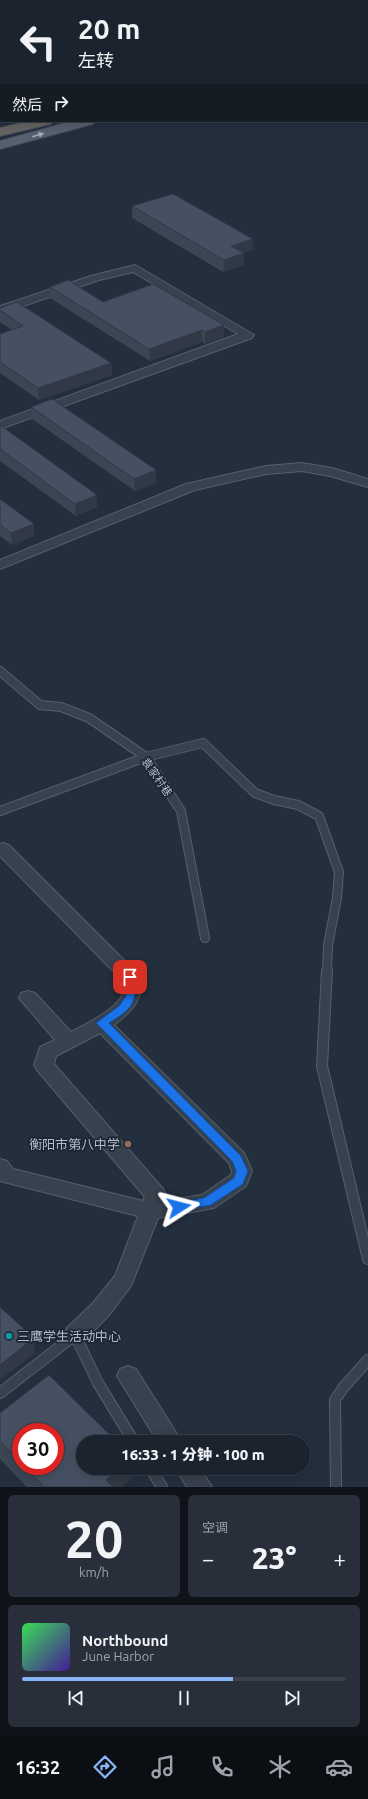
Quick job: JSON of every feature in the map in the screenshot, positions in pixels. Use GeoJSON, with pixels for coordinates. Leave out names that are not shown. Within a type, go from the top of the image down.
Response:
{"type":"FeatureCollection","features":[{"type":"Feature","properties":{"kind":"highway"},"geometry":{"type":"LineString","coordinates":[[0,132],[42,122]]}},
{"type":"Feature","properties":{"kind":"main road"},"geometry":{"type":"LineString","coordinates":[[0,145],[84,122]]}},
{"type":"Feature","properties":{"kind":"street"},"geometry":{"type":"LineString","coordinates":[[0,310],[95,278],[135,268],[248,335],[0,425]]}},
{"type":"Feature","properties":{"kind":"street"},"geometry":{"type":"LineString","coordinates":[[0,565],[191,487],[266,470],[302,467],[332,472],[368,483]]}},
{"type":"Feature","properties":{"kind":"street"},"geometry":{"type":"LineString","coordinates":[[3,849],[130,977],[131,996],[123,1009],[102,1023],[47,1052],[44,1065],[156,1195],[124,1280],[102,1308],[75,1335]]}},
{"type":"Feature","properties":{"kind":"street"},"geometry":{"type":"LineString","coordinates":[[28,998],[68,1041]]}},
{"type":"Feature","properties":{"kind":"street"},"geometry":{"type":"LineString","coordinates":[[0,1167],[6,1174],[150,1211],[207,1202],[239,1180],[242,1171],[237,1159],[102,1023]]}},
{"type":"Feature","properties":{"kind":"street"},"geometry":{"type":"LineString","coordinates":[[128,1376],[166,1435]]}},
{"type":"Feature","properties":{"kind":"street"},"geometry":{"type":"LineString","coordinates":[[192,1475],[200,1487]]}},
{"type":"Feature","properties":{"kind":"lane","name":"袁家村巷"},"geometry":{"type":"LineString","coordinates":[[0,671],[40,705],[61,707],[89,718],[146,757],[181,811],[205,938]]}},
{"type":"Feature","properties":{"kind":"lane"},"geometry":{"type":"LineString","coordinates":[[0,811],[146,757],[203,743],[256,793],[274,800],[298,805],[320,816],[339,872],[337,898],[328,945],[322,1066],[368,1259]]}},
{"type":"Feature","properties":{"kind":"lane"},"geometry":{"type":"LineString","coordinates":[[0,1393],[75,1335],[98,1383],[130,1435]]}},
{"type":"Feature","properties":{"kind":"lane"},"geometry":{"type":"LineString","coordinates":[[336,1487],[335,1400],[343,1388],[368,1360]]}},
{"type":"Feature","properties":{"kind":"lane"},"geometry":{"type":"LineString","coordinates":[[154,1475],[162,1487]]}},
{"type":"Feature","properties":{"kind":"building"},"geometry":{"type":"Polygon","coordinates":[[[173,194],[253,239],[231,246],[244,253],[224,260],[132,206],[173,194]]]}},
{"type":"Feature","properties":{"kind":"building"},"geometry":{"type":"Polygon","coordinates":[[[68,280],[103,302],[153,284],[224,325],[205,332],[202,330],[149,349],[50,287],[68,280]]]}},
{"type":"Feature","properties":{"kind":"building"},"geometry":{"type":"Polygon","coordinates":[[[17,302],[111,363],[38,388],[0,362],[0,334],[23,326],[0,310],[0,308],[17,302]]]}},
{"type":"Feature","properties":{"kind":"building"},"geometry":{"type":"Polygon","coordinates":[[[52,399],[156,470],[134,479],[31,407],[52,399]]]}},
{"type":"Feature","properties":{"kind":"building"},"geometry":{"type":"Polygon","coordinates":[[[0,425],[97,495],[75,504],[0,449],[0,425]]]}},
{"type":"Feature","properties":{"kind":"building"},"geometry":{"type":"Polygon","coordinates":[[[0,499],[34,524],[11,533],[0,525],[0,499]]]}},
{"type":"Feature","properties":{"kind":"building"},"geometry":{"type":"Polygon","coordinates":[[[0,1307],[34,1338],[0,1365],[0,1307]]]}},
{"type":"Feature","properties":{"kind":"building"},"geometry":{"type":"Polygon","coordinates":[[[49,1375],[110,1435],[76,1435],[76,1475],[112,1475],[106,1480],[113,1487],[44,1487],[33,1475],[64,1475],[64,1423],[12,1423],[12,1454],[0,1441],[0,1413],[49,1375]]]}},
{"type":"Feature","properties":{"kind":"place","name":"衡阳市第八中学"},"geometry":{"type":"Point","coordinates":[128,1144]}},
{"type":"Feature","properties":{"kind":"place","name":"三鹰学生活动中心"},"geometry":{"type":"Point","coordinates":[9,1336]}},
{"type":"Feature","properties":{"kind":"route"},"geometry":{"type":"LineString","coordinates":[[130,977],[131,996],[123,1009],[102,1023],[237,1159],[242,1171],[239,1180],[207,1202],[179,1207]]}}]}
